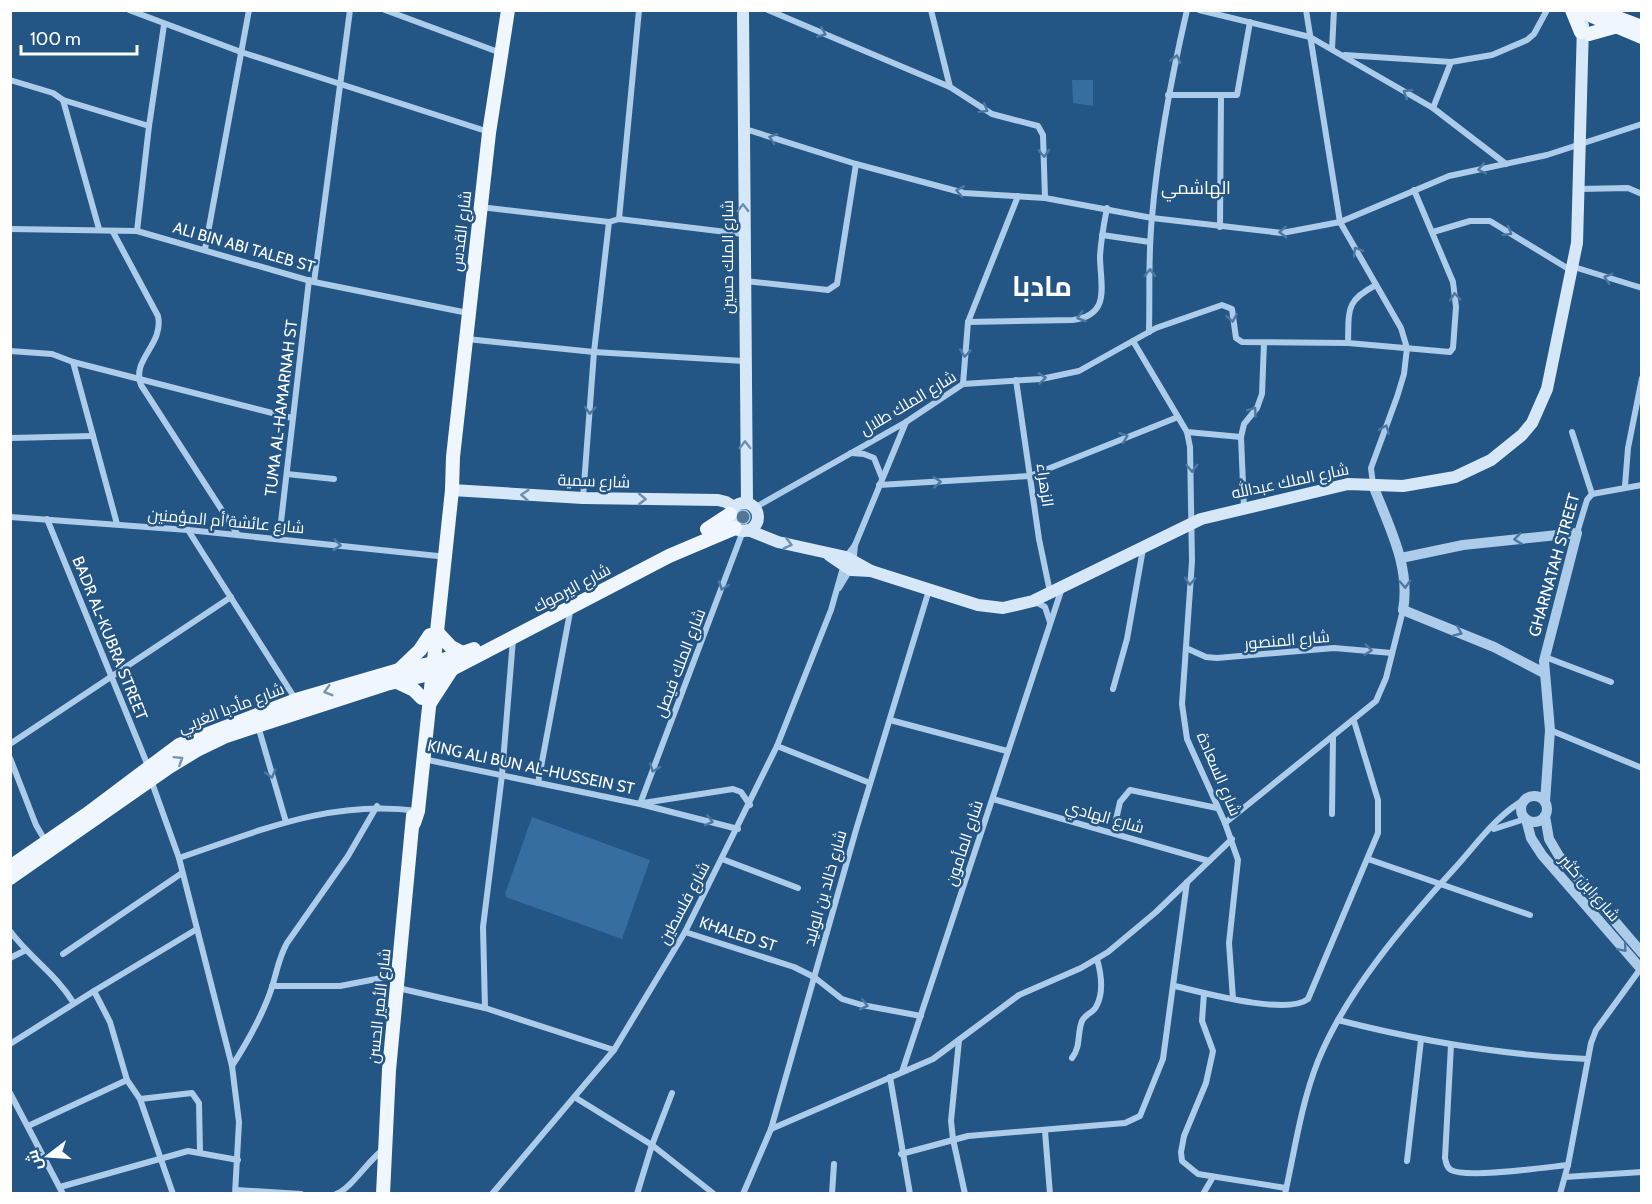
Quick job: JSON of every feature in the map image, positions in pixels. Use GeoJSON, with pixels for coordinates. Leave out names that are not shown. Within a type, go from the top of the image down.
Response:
{"type":"FeatureCollection","features":[{"type":"Feature","properties":{"kind":"main road","name":"شارع القدس"},"geometry":{"type":"LineString","coordinates":[[429,670],[480,207],[508,10]]}},
{"type":"Feature","properties":{"kind":"main road","name":"شارع الملك حسين"},"geometry":{"type":"LineString","coordinates":[[738,522],[757,521],[750,505],[744,361],[743,10]]}},
{"type":"Feature","properties":{"kind":"main road"},"geometry":{"type":"LineString","coordinates":[[1585,33],[1587,12],[1641,27]]}},
{"type":"Feature","properties":{"kind":"main road","name":"شارع الملك عبدالله"},"geometry":{"type":"LineString","coordinates":[[849,563],[990,607],[1004,608],[1033,601],[1192,523],[1244,508],[1348,484],[1412,485],[1455,477],[1491,460],[1522,435],[1532,423],[1545,398],[1573,269],[1580,220],[1582,59],[1587,12]]}},
{"type":"Feature","properties":{"kind":"main road"},"geometry":{"type":"LineString","coordinates":[[1585,33],[1613,18]]}},
{"type":"Feature","properties":{"kind":"main road"},"geometry":{"type":"LineString","coordinates":[[1613,18],[1641,37]]}},
{"type":"Feature","properties":{"kind":"main road","name":"شارع القدس"},"geometry":{"type":"LineString","coordinates":[[440,572],[438,556],[449,490]]}},
{"type":"Feature","properties":{"kind":"main road","name":"شارع سمية"},"geometry":{"type":"LineString","coordinates":[[449,490],[583,498],[717,500],[726,502],[738,522]]}},
{"type":"Feature","properties":{"kind":"main road"},"geometry":{"type":"LineString","coordinates":[[750,505],[738,522],[761,537],[829,555],[849,563]]}},
{"type":"Feature","properties":{"kind":"main road","name":"شارع اليرموك"},"geometry":{"type":"LineString","coordinates":[[429,670],[452,669],[669,555],[738,522]]}},
{"type":"Feature","properties":{"kind":"main road","name":"شارع اليرموك"},"geometry":{"type":"LineString","coordinates":[[429,670],[464,654],[644,559],[716,525],[738,522]]}},
{"type":"Feature","properties":{"kind":"main road"},"geometry":{"type":"LineString","coordinates":[[452,669],[425,701],[398,676],[434,633],[464,654]]}},
{"type":"Feature","properties":{"kind":"main road","name":"شارع مأدبا الغربي"},"geometry":{"type":"LineString","coordinates":[[10,878],[149,772],[179,745],[296,700],[429,670]]}},
{"type":"Feature","properties":{"kind":"main road","name":"شارع الأمير الحسن"},"geometry":{"type":"LineString","coordinates":[[383,1194],[398,981],[429,670]]}},
{"type":"Feature","properties":{"kind":"main road","name":"شارع مأدبا الغربي"},"geometry":{"type":"LineString","coordinates":[[10,867],[149,772],[257,726],[398,676]]}},
{"type":"Feature","properties":{"kind":"street"},"geometry":{"type":"LineString","coordinates":[[129,10],[241,52],[489,133]]}},
{"type":"Feature","properties":{"kind":"street"},"geometry":{"type":"LineString","coordinates":[[205,249],[249,10]]}},
{"type":"Feature","properties":{"kind":"street","name":"TUMA AL-HAMARNAH ST"},"geometry":{"type":"LineString","coordinates":[[279,539],[292,418],[350,10]]}},
{"type":"Feature","properties":{"kind":"street"},"geometry":{"type":"LineString","coordinates":[[384,10],[501,53]]}},
{"type":"Feature","properties":{"kind":"street"},"geometry":{"type":"LineString","coordinates":[[619,219],[639,10]]}},
{"type":"Feature","properties":{"kind":"street"},"geometry":{"type":"LineString","coordinates":[[768,10],[950,87],[992,114],[1033,125],[1042,130],[1046,198]]}},
{"type":"Feature","properties":{"kind":"street"},"geometry":{"type":"LineString","coordinates":[[931,10],[950,87]]}},
{"type":"Feature","properties":{"kind":"street"},"geometry":{"type":"LineString","coordinates":[[1149,332],[1152,218],[1168,94],[1187,10]]}},
{"type":"Feature","properties":{"kind":"street"},"geometry":{"type":"LineString","coordinates":[[1199,10],[1310,37],[1332,48],[1432,108],[1506,164]]}},
{"type":"Feature","properties":{"kind":"street"},"geometry":{"type":"LineString","coordinates":[[1225,823],[1290,768],[1354,721],[1376,701],[1386,678],[1403,610],[1405,584],[1401,558],[1373,485],[1371,468],[1398,397],[1407,348],[1401,328],[1340,222],[1306,10]]}},
{"type":"Feature","properties":{"kind":"street"},"geometry":{"type":"LineString","coordinates":[[1332,48],[1334,10]]}},
{"type":"Feature","properties":{"kind":"street"},"geometry":{"type":"LineString","coordinates":[[1344,55],[1451,62],[1492,55],[1527,40],[1534,34],[1546,10]]}},
{"type":"Feature","properties":{"kind":"street"},"geometry":{"type":"LineString","coordinates":[[1168,94],[1239,93],[1250,22]]}},
{"type":"Feature","properties":{"kind":"street"},"geometry":{"type":"LineString","coordinates":[[137,231],[148,126],[164,25]]}},
{"type":"Feature","properties":{"kind":"street"},"geometry":{"type":"LineString","coordinates":[[1432,108],[1451,62]]}},
{"type":"Feature","properties":{"kind":"street"},"geometry":{"type":"LineString","coordinates":[[10,80],[53,93],[63,100],[148,126]]}},
{"type":"Feature","properties":{"kind":"street"},"geometry":{"type":"LineString","coordinates":[[1220,227],[1221,95]]}},
{"type":"Feature","properties":{"kind":"street"},"geometry":{"type":"LineString","coordinates":[[63,100],[99,229]]}},
{"type":"Feature","properties":{"kind":"street"},"geometry":{"type":"LineString","coordinates":[[742,128],[856,164],[964,192],[1046,198],[1152,218],[1282,233],[1340,222],[1449,176],[1580,145],[1641,124]]}},
{"type":"Feature","properties":{"kind":"street"},"geometry":{"type":"LineString","coordinates":[[744,281],[828,290],[834,288],[837,284],[856,164]]}},
{"type":"Feature","properties":{"kind":"street"},"geometry":{"type":"LineString","coordinates":[[1580,189],[1628,188],[1641,194]]}},
{"type":"Feature","properties":{"kind":"street"},"geometry":{"type":"LineString","coordinates":[[1414,190],[1433,232],[1470,221],[1490,221],[1573,269],[1641,288]]}},
{"type":"Feature","properties":{"kind":"street"},"geometry":{"type":"LineString","coordinates":[[963,384],[968,322],[1018,196]]}},
{"type":"Feature","properties":{"kind":"street"},"geometry":{"type":"LineString","coordinates":[[480,207],[609,222],[619,219],[743,234]]}},
{"type":"Feature","properties":{"kind":"street"},"geometry":{"type":"LineString","coordinates":[[968,322],[1073,320],[1096,311],[1101,298],[1102,235],[1107,208]]}},
{"type":"Feature","properties":{"kind":"street"},"geometry":{"type":"LineString","coordinates":[[583,498],[594,352],[609,222]]}},
{"type":"Feature","properties":{"kind":"street","name":"ALI BIN ABI TALEB ST"},"geometry":{"type":"LineString","coordinates":[[10,229],[137,231],[312,281],[468,313]]}},
{"type":"Feature","properties":{"kind":"street"},"geometry":{"type":"LineString","coordinates":[[113,232],[158,315],[160,326],[143,360],[138,379],[238,535]]}},
{"type":"Feature","properties":{"kind":"street","name":"شارع الملك طلال"},"geometry":{"type":"LineString","coordinates":[[750,505],[906,422],[963,384],[1041,379],[1079,371],[1149,332],[1222,305],[1232,309],[1236,338],[1242,342],[1348,343],[1447,352],[1453,348],[1455,294],[1449,270],[1433,232]]}},
{"type":"Feature","properties":{"kind":"street"},"geometry":{"type":"LineString","coordinates":[[1102,235],[1150,242]]}},
{"type":"Feature","properties":{"kind":"street"},"geometry":{"type":"LineString","coordinates":[[1348,343],[1349,309],[1353,299],[1376,285]]}},
{"type":"Feature","properties":{"kind":"street"},"geometry":{"type":"LineString","coordinates":[[466,339],[594,352],[744,361]]}},
{"type":"Feature","properties":{"kind":"street"},"geometry":{"type":"LineString","coordinates":[[1132,340],[1187,432],[1241,437]]}},
{"type":"Feature","properties":{"kind":"street"},"geometry":{"type":"LineString","coordinates":[[1244,508],[1241,437],[1244,424],[1257,408],[1262,394],[1264,342]]}},
{"type":"Feature","properties":{"kind":"street"},"geometry":{"type":"LineString","coordinates":[[10,351],[52,354],[73,362],[292,418]]}},
{"type":"Feature","properties":{"kind":"street"},"geometry":{"type":"LineString","coordinates":[[73,362],[117,524]]}},
{"type":"Feature","properties":{"kind":"street"},"geometry":{"type":"LineString","coordinates":[[1625,486],[1641,378]]}},
{"type":"Feature","properties":{"kind":"street","name":"الزهراء"},"geometry":{"type":"LineString","coordinates":[[1017,380],[1030,477],[1050,593]]}},
{"type":"Feature","properties":{"kind":"street"},"geometry":{"type":"LineString","coordinates":[[851,453],[864,453],[874,458],[880,482],[1030,477],[1178,417]]}},
{"type":"Feature","properties":{"kind":"street"},"geometry":{"type":"LineString","coordinates":[[1634,418],[1641,419]]}},
{"type":"Feature","properties":{"kind":"street","name":"شارع فلسطين"},"geometry":{"type":"LineString","coordinates":[[492,1194],[576,1098],[614,1050],[685,932],[750,805],[777,746],[880,482],[906,422]]}},
{"type":"Feature","properties":{"kind":"street","name":"شارع السعادة"},"geometry":{"type":"LineString","coordinates":[[1187,432],[1191,457],[1192,523],[1184,724],[1193,756],[1232,839],[1238,860],[1229,943],[1233,999]]}},
{"type":"Feature","properties":{"kind":"street","name":"GHARNATAH STREET"},"geometry":{"type":"LineString","coordinates":[[1545,802],[1545,775],[1550,730],[1544,673],[1545,657],[1577,533],[1587,500],[1592,494],[1572,432]]}},
{"type":"Feature","properties":{"kind":"street"},"geometry":{"type":"LineString","coordinates":[[10,438],[93,436]]}},
{"type":"Feature","properties":{"kind":"street"},"geometry":{"type":"LineString","coordinates":[[287,474],[334,479]]}},
{"type":"Feature","properties":{"kind":"street"},"geometry":{"type":"LineString","coordinates":[[1592,494],[1625,486],[1641,485]]}},
{"type":"Feature","properties":{"kind":"street","name":"شارع عائشة أم المؤمنين"},"geometry":{"type":"LineString","coordinates":[[10,517],[188,530],[438,556]]}},
{"type":"Feature","properties":{"kind":"street","name":"BADR AL-KUBRA STREET"},"geometry":{"type":"LineString","coordinates":[[47,519],[149,772],[179,858],[232,1066],[239,1122],[236,1192]]}},
{"type":"Feature","properties":{"kind":"street","name":"شارع الملك فيصل"},"geometry":{"type":"LineString","coordinates":[[640,804],[738,522]]}},
{"type":"Feature","properties":{"kind":"street"},"geometry":{"type":"LineString","coordinates":[[188,530],[296,700]]}},
{"type":"Feature","properties":{"kind":"street"},"geometry":{"type":"LineString","coordinates":[[1401,558],[1462,545],[1577,533]]}},
{"type":"Feature","properties":{"kind":"street"},"geometry":{"type":"LineString","coordinates":[[1113,689],[1127,639],[1143,547]]}},
{"type":"Feature","properties":{"kind":"street","name":"شارع المأمون"},"geometry":{"type":"LineString","coordinates":[[902,1072],[1063,586]]}},
{"type":"Feature","properties":{"kind":"street","name":"شارع خالد بن الوليد"},"geometry":{"type":"LineString","coordinates":[[743,1194],[771,1129],[870,783],[929,589]]}},
{"type":"Feature","properties":{"kind":"street"},"geometry":{"type":"LineString","coordinates":[[10,744],[231,597]]}},
{"type":"Feature","properties":{"kind":"street"},"geometry":{"type":"LineString","coordinates":[[1033,601],[1045,607],[1050,623]]}},
{"type":"Feature","properties":{"kind":"street"},"geometry":{"type":"LineString","coordinates":[[538,783],[571,607]]}},
{"type":"Feature","properties":{"kind":"street"},"geometry":{"type":"LineString","coordinates":[[1403,610],[1494,648],[1544,673]]}},
{"type":"Feature","properties":{"kind":"street"},"geometry":{"type":"LineString","coordinates":[[485,1008],[483,927],[502,775],[513,638]]}},
{"type":"Feature","properties":{"kind":"street","name":"شارع المنصور"},"geometry":{"type":"LineString","coordinates":[[1186,648],[1206,657],[1217,658],[1334,648],[1392,653]]}},
{"type":"Feature","properties":{"kind":"street"},"geometry":{"type":"LineString","coordinates":[[1545,657],[1611,682]]}},
{"type":"Feature","properties":{"kind":"street"},"geometry":{"type":"LineString","coordinates":[[890,720],[1007,751]]}},
{"type":"Feature","properties":{"kind":"street"},"geometry":{"type":"LineString","coordinates":[[1175,986],[1233,999],[1292,1006],[1308,999],[1378,834],[1380,814],[1354,721]]}},
{"type":"Feature","properties":{"kind":"street"},"geometry":{"type":"LineString","coordinates":[[257,726],[286,822]]}},
{"type":"Feature","properties":{"kind":"street"},"geometry":{"type":"LineString","coordinates":[[1550,730],[1641,768]]}},
{"type":"Feature","properties":{"kind":"street"},"geometry":{"type":"LineString","coordinates":[[1332,814],[1333,737]]}},
{"type":"Feature","properties":{"kind":"street"},"geometry":{"type":"LineString","coordinates":[[777,746],[870,783]]}},
{"type":"Feature","properties":{"kind":"street"},"geometry":{"type":"LineString","coordinates":[[10,758],[36,825],[46,842]]}},
{"type":"Feature","properties":{"kind":"street","name":"KING ALI BUN AL-HUSSEIN ST"},"geometry":{"type":"LineString","coordinates":[[421,758],[640,804],[738,828]]}},
{"type":"Feature","properties":{"kind":"street"},"geometry":{"type":"LineString","coordinates":[[1525,819],[1521,811],[1545,775]]}},
{"type":"Feature","properties":{"kind":"street"},"geometry":{"type":"LineString","coordinates":[[640,804],[733,789],[741,792],[750,805]]}},
{"type":"Feature","properties":{"kind":"street"},"geometry":{"type":"LineString","coordinates":[[1113,833],[1120,802],[1130,790],[1217,807]]}},
{"type":"Feature","properties":{"kind":"street"},"geometry":{"type":"LineString","coordinates":[[1204,993],[1202,1021],[1213,1051],[1211,1066],[1196,1111],[1184,1136],[1182,1161],[1191,1171],[1286,1191],[1298,1128],[1308,1093],[1319,1061],[1338,1020],[1385,952],[1440,885],[1490,830],[1510,810],[1528,798],[1538,797],[1545,802],[1545,816],[1538,822],[1525,819],[1490,830]]}},
{"type":"Feature","properties":{"kind":"street","name":"شارع الهادي"},"geometry":{"type":"LineString","coordinates":[[993,799],[1209,861]]}},
{"type":"Feature","properties":{"kind":"street"},"geometry":{"type":"LineString","coordinates":[[232,1066],[262,1014],[279,956],[348,856],[377,806]]}},
{"type":"Feature","properties":{"kind":"street"},"geometry":{"type":"LineString","coordinates":[[179,858],[286,822],[333,811],[377,806],[415,814]]}},
{"type":"Feature","properties":{"kind":"street","name":"شارع ابن كثير"},"geometry":{"type":"LineString","coordinates":[[1545,816],[1550,839],[1559,856],[1641,953]]}},
{"type":"Feature","properties":{"kind":"street","name":"شارع ابن كثير"},"geometry":{"type":"LineString","coordinates":[[1525,819],[1531,838],[1542,855],[1641,969]]}},
{"type":"Feature","properties":{"kind":"street"},"geometry":{"type":"LineString","coordinates":[[771,1129],[943,1053],[1019,995],[1097,959],[1147,920],[1232,839]]}},
{"type":"Feature","properties":{"kind":"street"},"geometry":{"type":"LineString","coordinates":[[722,859],[798,888]]}},
{"type":"Feature","properties":{"kind":"street"},"geometry":{"type":"LineString","coordinates":[[1368,860],[1530,915]]}},
{"type":"Feature","properties":{"kind":"street"},"geometry":{"type":"LineString","coordinates":[[63,954],[182,873]]}},
{"type":"Feature","properties":{"kind":"street"},"geometry":{"type":"LineString","coordinates":[[901,1154],[952,1139],[1125,1123],[1140,1116],[1163,1059],[1188,882]]}},
{"type":"Feature","properties":{"kind":"street"},"geometry":{"type":"LineString","coordinates":[[10,1044],[73,1002],[197,929]]}},
{"type":"Feature","properties":{"kind":"street"},"geometry":{"type":"LineString","coordinates":[[10,931],[26,950],[54,975],[73,1002]]}},
{"type":"Feature","properties":{"kind":"street","name":"KHALED ST"},"geometry":{"type":"LineString","coordinates":[[685,932],[794,967],[814,977],[842,999],[921,1016]]}},
{"type":"Feature","properties":{"kind":"street"},"geometry":{"type":"LineString","coordinates":[[10,958],[26,950]]}},
{"type":"Feature","properties":{"kind":"street"},"geometry":{"type":"LineString","coordinates":[[1072,1058],[1077,1051],[1083,1020],[1096,1007],[1099,998],[1101,987],[1097,959]]}},
{"type":"Feature","properties":{"kind":"street"},"geometry":{"type":"LineString","coordinates":[[1560,1194],[1568,1165],[1587,1059],[1596,1030],[1641,969]]}},
{"type":"Feature","properties":{"kind":"street"},"geometry":{"type":"LineString","coordinates":[[272,986],[340,986],[398,981],[614,1050]]}},
{"type":"Feature","properties":{"kind":"street"},"geometry":{"type":"LineString","coordinates":[[94,991],[110,1023],[127,1080],[140,1099],[173,1194]]}},
{"type":"Feature","properties":{"kind":"street"},"geometry":{"type":"LineString","coordinates":[[1338,1020],[1451,1045],[1541,1057],[1587,1059]]}},
{"type":"Feature","properties":{"kind":"street"},"geometry":{"type":"LineString","coordinates":[[960,1040],[952,1107],[952,1139],[965,1194]]}},
{"type":"Feature","properties":{"kind":"street"},"geometry":{"type":"LineString","coordinates":[[1407,1161],[1421,1040]]}},
{"type":"Feature","properties":{"kind":"street"},"geometry":{"type":"LineString","coordinates":[[1451,1045],[1445,1158],[1448,1167],[1452,1171],[1469,1172],[1568,1165]]}},
{"type":"Feature","properties":{"kind":"street"},"geometry":{"type":"LineString","coordinates":[[890,1077],[901,1154],[910,1194]]}},
{"type":"Feature","properties":{"kind":"street"},"geometry":{"type":"LineString","coordinates":[[28,1126],[127,1080]]}},
{"type":"Feature","properties":{"kind":"street"},"geometry":{"type":"LineString","coordinates":[[10,1093],[61,1190],[188,1151],[238,1160]]}},
{"type":"Feature","properties":{"kind":"street"},"geometry":{"type":"LineString","coordinates":[[140,1099],[192,1093],[196,1095],[200,1102],[200,1152]]}},
{"type":"Feature","properties":{"kind":"street"},"geometry":{"type":"LineString","coordinates":[[637,1194],[652,1145],[672,1093]]}},
{"type":"Feature","properties":{"kind":"street"},"geometry":{"type":"LineString","coordinates":[[576,1098],[652,1145],[714,1194]]}},
{"type":"Feature","properties":{"kind":"street"},"geometry":{"type":"LineString","coordinates":[[1044,1131],[1050,1194]]}},
{"type":"Feature","properties":{"kind":"street"},"geometry":{"type":"LineString","coordinates":[[336,1194],[344,1191],[365,1165],[385,1149]]}},
{"type":"Feature","properties":{"kind":"street"},"geometry":{"type":"LineString","coordinates":[[832,1194],[834,1164]]}},
{"type":"Feature","properties":{"kind":"street"},"geometry":{"type":"LineString","coordinates":[[1565,1177],[1641,1172]]}},
{"type":"Feature","properties":{"kind":"street"},"geometry":{"type":"LineString","coordinates":[[1203,1194],[1213,1177]]}},
{"type":"Feature","properties":{"kind":"street"},"geometry":{"type":"LineString","coordinates":[[236,1192],[301,1194]]}},
{"type":"Feature","properties":{"kind":"shaded area"},"geometry":{"type":"Polygon","coordinates":[[[1072,80],[1093,80],[1093,106],[1073,103],[1072,80]]]}},
{"type":"Feature","properties":{"kind":"shaded area"},"geometry":{"type":"Polygon","coordinates":[[[743,510],[748,512],[750,517],[748,522],[743,524],[738,522],[736,517],[738,512],[743,510]]]}},
{"type":"Feature","properties":{"kind":"shaded area"},"geometry":{"type":"Polygon","coordinates":[[[532,817],[650,860],[622,939],[506,897],[505,894],[532,817]]]}},
{"type":"Feature","properties":{"kind":"district","name":"الهاشمي"},"geometry":{"type":"Point","coordinates":[1196,188]}},
{"type":"Feature","properties":{"kind":"district","name":"مادبا"},"geometry":{"type":"Point","coordinates":[1042,286]}}]}
